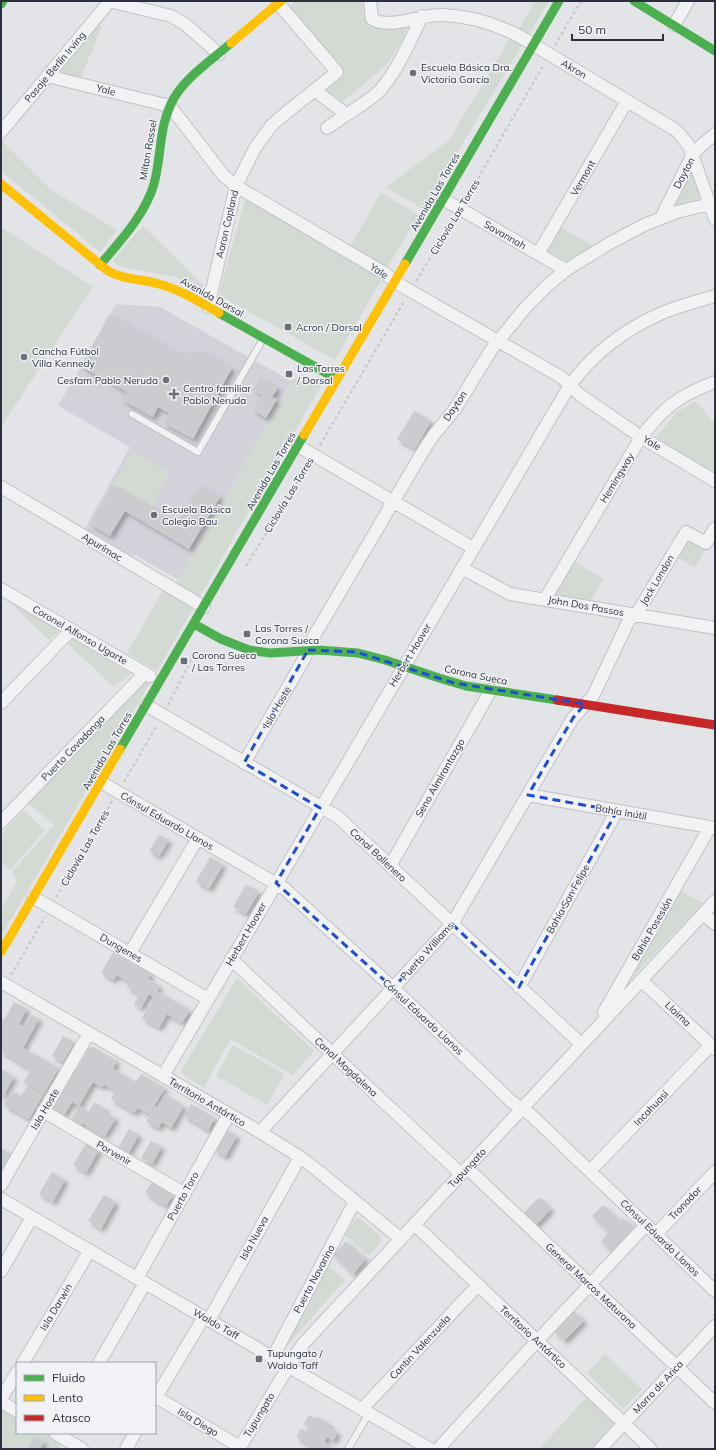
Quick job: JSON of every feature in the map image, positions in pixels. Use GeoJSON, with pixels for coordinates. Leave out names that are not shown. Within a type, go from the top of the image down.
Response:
{"type":"FeatureCollection","features":[{"type":"Feature","properties":{"kind":"street"},"geometry":{"type":"LineString","coordinates":[[110,1],[171,16],[185,24],[219,54]]}},
{"type":"Feature","properties":{"kind":"street","name":"Pasaje Berlín Irving"},"geometry":{"type":"LineString","coordinates":[[1,132],[110,1]]}},
{"type":"Feature","properties":{"kind":"street","name":"Akron"},"geometry":{"type":"LineString","coordinates":[[370,1],[372,19],[378,23],[402,22],[422,16],[443,15],[486,22],[509,31],[550,54],[677,131],[693,154],[715,219]]}},
{"type":"Feature","properties":{"kind":"street","name":"Avenida Las Torres"},"geometry":{"type":"LineString","coordinates":[[1,952],[559,1]]}},
{"type":"Feature","properties":{"kind":"street"},"geometry":{"type":"LineString","coordinates":[[634,1],[715,51]]}},
{"type":"Feature","properties":{"kind":"street"},"geometry":{"type":"LineString","coordinates":[[674,25],[688,1]]}},
{"type":"Feature","properties":{"kind":"street"},"geometry":{"type":"LineString","coordinates":[[280,2],[336,72],[314,90],[346,114]]}},
{"type":"Feature","properties":{"kind":"street","name":"Milton Rossel"},"geometry":{"type":"LineString","coordinates":[[100,265],[135,221],[149,197],[156,174],[162,129],[174,97],[186,82],[280,2]]}},
{"type":"Feature","properties":{"kind":"street"},"geometry":{"type":"LineString","coordinates":[[327,128],[375,94],[386,83],[408,47],[422,16]]}},
{"type":"Feature","properties":{"kind":"street","name":"Yale"},"geometry":{"type":"LineString","coordinates":[[47,76],[170,106],[223,175],[236,186],[386,274],[394,282],[561,377],[580,395],[641,437],[715,481]]}},
{"type":"Feature","properties":{"kind":"street","name":"Aaron Copland"},"geometry":{"type":"LineString","coordinates":[[208,307],[236,186],[255,148],[263,136],[281,117],[314,90]]}},
{"type":"Feature","properties":{"kind":"street","name":"Vermont"},"geometry":{"type":"LineString","coordinates":[[538,254],[627,101]]}},
{"type":"Feature","properties":{"kind":"street","name":"Dayton"},"geometry":{"type":"LineString","coordinates":[[661,218],[693,154],[715,134]]}},
{"type":"Feature","properties":{"kind":"street","name":"Avenida Dorsal"},"geometry":{"type":"LineString","coordinates":[[1,184],[100,265],[115,275],[171,287],[337,379]]}},
{"type":"Feature","properties":{"kind":"street","name":"Savannah"},"geometry":{"type":"LineString","coordinates":[[443,199],[566,270]]}},
{"type":"Feature","properties":{"kind":"street","name":"Dayton"},"geometry":{"type":"LineString","coordinates":[[308,650],[314,636],[433,436],[455,408],[491,350],[537,295],[566,270],[629,233],[682,210],[710,204]]}},
{"type":"Feature","properties":{"kind":"street","name":"Herbert Hoover"},"geometry":{"type":"LineString","coordinates":[[163,1076],[570,385],[597,354],[618,337],[663,313],[715,296]]}},
{"type":"Feature","properties":{"kind":"street","name":"Hemingway"},"geometry":{"type":"LineString","coordinates":[[545,599],[641,437],[662,412],[677,400],[694,390],[715,382]]}},
{"type":"Feature","properties":{"kind":"street"},"geometry":{"type":"LineString","coordinates":[[298,446],[473,548]]}},
{"type":"Feature","properties":{"kind":"street","name":"Apurímac"},"geometry":{"type":"LineString","coordinates":[[1,488],[204,607]]}},
{"type":"Feature","properties":{"kind":"street","name":"Jack London"},"geometry":{"type":"LineString","coordinates":[[585,704],[593,696],[629,620],[639,610],[686,532],[706,543],[715,528]]}},
{"type":"Feature","properties":{"kind":"street","name":"John Dos Passos"},"geometry":{"type":"LineString","coordinates":[[462,568],[510,594],[715,628]]}},
{"type":"Feature","properties":{"kind":"street","name":"Coronel Alfonso Ugarte"},"geometry":{"type":"LineString","coordinates":[[1,589],[160,682]]}},
{"type":"Feature","properties":{"kind":"street","name":"Corona Sueca"},"geometry":{"type":"LineString","coordinates":[[194,624],[229,644],[251,650],[271,653],[325,649],[356,652],[389,660],[443,680],[491,690],[715,725]]}},
{"type":"Feature","properties":{"kind":"street"},"geometry":{"type":"LineString","coordinates":[[1,702],[71,630]]}},
{"type":"Feature","properties":{"kind":"street","name":"Isla Hoste"},"geometry":{"type":"LineString","coordinates":[[244,763],[308,650]]}},
{"type":"Feature","properties":{"kind":"street","name":"Puerto Covadonga"},"geometry":{"type":"LineString","coordinates":[[1,822],[145,673]]}},
{"type":"Feature","properties":{"kind":"street","name":"Seno Almirantazgo"},"geometry":{"type":"LineString","coordinates":[[390,866],[491,690]]}},
{"type":"Feature","properties":{"kind":"street","name":"Puerto Williams"},"geometry":{"type":"LineString","coordinates":[[260,1132],[452,924],[573,718],[585,704]]}},
{"type":"Feature","properties":{"kind":"street","name":"Canal Ballenero"},"geometry":{"type":"LineString","coordinates":[[146,705],[320,808],[338,817],[581,1044]]}},
{"type":"Feature","properties":{"kind":"street","name":"Cónsul Eduardo Llanos"},"geometry":{"type":"LineString","coordinates":[[101,782],[276,883],[290,893],[393,988],[512,1102],[531,1115],[715,1291]]}},
{"type":"Feature","properties":{"kind":"street","name":"Bahía Inútil"},"geometry":{"type":"LineString","coordinates":[[528,795],[712,828]]}},
{"type":"Feature","properties":{"kind":"street","name":"Bahía San Felipe"},"geometry":{"type":"LineString","coordinates":[[519,986],[617,811]]}},
{"type":"Feature","properties":{"kind":"street","name":"Bahía Posesión"},"geometry":{"type":"LineString","coordinates":[[594,1031],[712,828]]}},
{"type":"Feature","properties":{"kind":"street"},"geometry":{"type":"LineString","coordinates":[[130,953],[198,838]]}},
{"type":"Feature","properties":{"kind":"street","name":"Dungenes"},"geometry":{"type":"LineString","coordinates":[[33,897],[208,999]]}},
{"type":"Feature","properties":{"kind":"street","name":"Tupungato"},"geometry":{"type":"LineString","coordinates":[[240,1448],[304,1343],[715,901]]}},
{"type":"Feature","properties":{"kind":"street"},"geometry":{"type":"LineString","coordinates":[[703,914],[715,924]]}},
{"type":"Feature","properties":{"kind":"street","name":"Canal Magdalena"},"geometry":{"type":"LineString","coordinates":[[231,959],[332,1054],[464,1171]]}},
{"type":"Feature","properties":{"kind":"street","name":"Llaima"},"geometry":{"type":"LineString","coordinates":[[641,980],[713,1047]]}},
{"type":"Feature","properties":{"kind":"street","name":"Territorio Antártico"},"geometry":{"type":"LineString","coordinates":[[3,983],[260,1132],[300,1157],[402,1239]]}},
{"type":"Feature","properties":{"kind":"street","name":"Isla Hoste"},"geometry":{"type":"LineString","coordinates":[[1,1185],[89,1033]]}},
{"type":"Feature","properties":{"kind":"street","name":"Incahuasi"},"geometry":{"type":"LineString","coordinates":[[590,1171],[713,1047]]}},
{"type":"Feature","properties":{"kind":"street","name":"Porvenir"},"geometry":{"type":"LineString","coordinates":[[44,1111],[185,1194]]}},
{"type":"Feature","properties":{"kind":"street","name":"Puerto Toro"},"geometry":{"type":"LineString","coordinates":[[100,1362],[185,1194],[229,1114]]}},
{"type":"Feature","properties":{"kind":"street","name":"Isla Nueva"},"geometry":{"type":"LineString","coordinates":[[156,1398],[206,1318],[300,1157]]}},
{"type":"Feature","properties":{"kind":"street","name":"General Marcos Maturana"},"geometry":{"type":"LineString","coordinates":[[464,1171],[590,1284],[715,1403]]}},
{"type":"Feature","properties":{"kind":"street","name":"Tronador"},"geometry":{"type":"LineString","coordinates":[[656,1234],[715,1172]]}},
{"type":"Feature","properties":{"kind":"street","name":"Waldo Taff"},"geometry":{"type":"LineString","coordinates":[[1,1199],[273,1356],[365,1411],[417,1446],[430,1449]]}},
{"type":"Feature","properties":{"kind":"street","name":"Puerto Navarino"},"geometry":{"type":"LineString","coordinates":[[273,1356],[355,1201]]}},
{"type":"Feature","properties":{"kind":"street"},"geometry":{"type":"LineString","coordinates":[[1,1271],[32,1217]]}},
{"type":"Feature","properties":{"kind":"street","name":"Territorio Antártico"},"geometry":{"type":"LineString","coordinates":[[415,1225],[651,1449]]}},
{"type":"Feature","properties":{"kind":"street"},"geometry":{"type":"LineString","coordinates":[[438,1449],[537,1340],[646,1225]]}},
{"type":"Feature","properties":{"kind":"street","name":"Isla Darwin"},"geometry":{"type":"LineString","coordinates":[[23,1362],[90,1250]]}},
{"type":"Feature","properties":{"kind":"street","name":"Cantin Valenzuela"},"geometry":{"type":"LineString","coordinates":[[365,1411],[478,1285]]}},
{"type":"Feature","properties":{"kind":"street","name":"Morro de Arica"},"geometry":{"type":"LineString","coordinates":[[600,1449],[715,1326]]}},
{"type":"Feature","properties":{"kind":"street"},"geometry":{"type":"LineString","coordinates":[[16,1374],[1,1400],[16,1410]]}},
{"type":"Feature","properties":{"kind":"street","name":"Isla Diego"},"geometry":{"type":"LineString","coordinates":[[156,1398],[240,1448]]}},
{"type":"Feature","properties":{"kind":"street"},"geometry":{"type":"LineString","coordinates":[[57,1434],[82,1449]]}},
{"type":"Feature","properties":{"kind":"street"},"geometry":{"type":"LineString","coordinates":[[126,1449],[134,1434]]}},
{"type":"Feature","properties":{"kind":"lane"},"geometry":{"type":"LineString","coordinates":[[132,414],[198,452],[263,338]]}},
{"type":"Feature","properties":{"kind":"lane"},"geometry":{"type":"LineString","coordinates":[[348,1449],[365,1411]]}},
{"type":"Feature","properties":{"kind":"path","name":"Ciclovía Las Torres"},"geometry":{"type":"LineString","coordinates":[[243,570],[314,455],[410,291],[461,209],[581,1]]}},
{"type":"Feature","properties":{"kind":"path","name":"Ciclovía Las Torres"},"geometry":{"type":"LineString","coordinates":[[3,983],[50,907],[163,715],[195,652]]}},
{"type":"Feature","properties":{"kind":"highlighted area"},"geometry":{"type":"Polygon","coordinates":[[[308,650],[356,652],[454,683],[585,704],[573,718],[528,795],[617,811],[519,987],[452,924],[393,988],[276,883],[320,808],[244,763],[308,650]]]}},
{"type":"Feature","properties":{"kind":"shaded area"},"geometry":{"type":"Polygon","coordinates":[[[296,1],[362,1],[365,21],[371,28],[409,24],[402,41],[388,63],[343,102],[325,90],[341,77],[288,8],[296,1]]]}},
{"type":"Feature","properties":{"kind":"shaded area"},"geometry":{"type":"Polygon","coordinates":[[[535,1],[549,1],[529,35],[519,29],[535,1]]]}},
{"type":"Feature","properties":{"kind":"shaded area"},"geometry":{"type":"Polygon","coordinates":[[[96,24],[102,27],[80,79],[59,75],[57,70],[96,24]]]}},
{"type":"Feature","properties":{"kind":"shaded area"},"geometry":{"type":"Polygon","coordinates":[[[510,38],[522,45],[423,209],[386,187],[449,140],[510,38]]]}},
{"type":"Feature","properties":{"kind":"shaded area"},"geometry":{"type":"Polygon","coordinates":[[[1,140],[50,189],[117,230],[100,252],[1,171],[1,140]]]}},
{"type":"Feature","properties":{"kind":"shaded area"},"geometry":{"type":"Polygon","coordinates":[[[691,166],[701,202],[667,212],[691,166]]]}},
{"type":"Feature","properties":{"kind":"shaded area"},"geometry":{"type":"Polygon","coordinates":[[[381,193],[419,215],[387,268],[350,246],[381,193]]]}},
{"type":"Feature","properties":{"kind":"shaded area"},"geometry":{"type":"Polygon","coordinates":[[[245,198],[382,279],[335,360],[219,295],[245,198]]]}},
{"type":"Feature","properties":{"kind":"shaded area"},"geometry":{"type":"Polygon","coordinates":[[[143,226],[205,287],[204,292],[176,277],[118,266],[113,260],[143,226]]]}},
{"type":"Feature","properties":{"kind":"shaded area","name":"Cancha Fútbol Villa Kennedy"},"geometry":{"type":"Polygon","coordinates":[[[1,227],[93,287],[1,427],[1,227]]]}},
{"type":"Feature","properties":{"kind":"shaded area"},"geometry":{"type":"Polygon","coordinates":[[[561,228],[594,246],[570,263],[546,250],[561,228]]]}},
{"type":"Feature","properties":{"kind":"shaded area","name":"Centro familiar Pablo Neruda"},"geometry":{"type":"Polygon","coordinates":[[[116,304],[160,307],[291,381],[179,580],[135,555],[131,556],[84,530],[130,447],[58,406],[116,304]]]}},
{"type":"Feature","properties":{"kind":"shaded area"},"geometry":{"type":"Polygon","coordinates":[[[301,374],[321,386],[157,671],[127,653],[162,592],[179,580],[291,381],[301,374]]]}},
{"type":"Feature","properties":{"kind":"shaded area"},"geometry":{"type":"Polygon","coordinates":[[[696,401],[715,424],[715,477],[656,437],[677,412],[696,401]]]}},
{"type":"Feature","properties":{"kind":"shaded area"},"geometry":{"type":"Polygon","coordinates":[[[131,451],[170,473],[151,506],[113,485],[131,451]]]}},
{"type":"Feature","properties":{"kind":"shaded area"},"geometry":{"type":"Polygon","coordinates":[[[688,538],[706,548],[695,567],[678,558],[688,538]]]}},
{"type":"Feature","properties":{"kind":"shaded area"},"geometry":{"type":"Polygon","coordinates":[[[574,561],[604,579],[590,602],[553,596],[574,561]]]}},
{"type":"Feature","properties":{"kind":"shaded area"},"geometry":{"type":"Polygon","coordinates":[[[6,598],[60,630],[49,640],[6,598]]]}},
{"type":"Feature","properties":{"kind":"shaded area"},"geometry":{"type":"Polygon","coordinates":[[[73,637],[131,674],[114,687],[68,644],[73,637]]]}},
{"type":"Feature","properties":{"kind":"shaded area"},"geometry":{"type":"Polygon","coordinates":[[[147,680],[151,681],[1,936],[1,909],[17,882],[12,872],[54,825],[27,802],[147,680]]]}},
{"type":"Feature","properties":{"kind":"shaded area"},"geometry":{"type":"Polygon","coordinates":[[[23,810],[45,830],[10,870],[1,862],[1,835],[23,810]]]}},
{"type":"Feature","properties":{"kind":"shaded area"},"geometry":{"type":"Polygon","coordinates":[[[678,889],[703,903],[632,977],[630,976],[678,889]]]}},
{"type":"Feature","properties":{"kind":"shaded area"},"geometry":{"type":"Polygon","coordinates":[[[237,978],[314,1051],[293,1075],[230,1039],[204,1088],[180,1072],[237,978]]]}},
{"type":"Feature","properties":{"kind":"shaded area"},"geometry":{"type":"Polygon","coordinates":[[[233,1045],[285,1074],[267,1105],[216,1076],[233,1045]]]}},
{"type":"Feature","properties":{"kind":"shaded area"},"geometry":{"type":"Polygon","coordinates":[[[358,1217],[380,1236],[380,1243],[369,1256],[344,1234],[358,1217]]]}},
{"type":"Feature","properties":{"kind":"shaded area"},"geometry":{"type":"Polygon","coordinates":[[[327,1265],[345,1280],[285,1348],[327,1265]]]}},
{"type":"Feature","properties":{"kind":"shaded area"},"geometry":{"type":"Polygon","coordinates":[[[605,1354],[642,1389],[623,1409],[587,1373],[605,1354]]]}},
{"type":"Feature","properties":{"kind":"shaded area"},"geometry":{"type":"Polygon","coordinates":[[[587,1397],[616,1423],[592,1449],[539,1449],[587,1397]]]}},
{"type":"Feature","properties":{"kind":"shaded area"},"geometry":{"type":"Polygon","coordinates":[[[1,1407],[16,1416],[16,1434],[47,1434],[62,1443],[59,1449],[1,1449],[1,1407]]]}},
{"type":"Feature","properties":{"kind":"building","name":"Cesfam Pablo Neruda"},"geometry":{"type":"Polygon","coordinates":[[[109,315],[185,357],[189,350],[196,354],[199,350],[232,368],[193,439],[164,423],[169,413],[158,407],[153,417],[122,400],[127,392],[81,366],[109,315]]]}},
{"type":"Feature","properties":{"kind":"building"},"geometry":{"type":"Polygon","coordinates":[[[260,377],[278,388],[272,397],[277,399],[266,418],[253,410],[262,395],[253,390],[260,377]]]}},
{"type":"Feature","properties":{"kind":"building"},"geometry":{"type":"Polygon","coordinates":[[[414,411],[431,421],[415,449],[397,439],[414,411]]]}},
{"type":"Feature","properties":{"kind":"building"},"geometry":{"type":"Polygon","coordinates":[[[113,485],[177,523],[199,485],[220,497],[189,549],[125,511],[110,536],[90,524],[113,485]]]}},
{"type":"Feature","properties":{"kind":"building"},"geometry":{"type":"Polygon","coordinates":[[[159,835],[169,840],[159,856],[149,851],[159,835]]]}},
{"type":"Feature","properties":{"kind":"building"},"geometry":{"type":"Polygon","coordinates":[[[210,857],[223,865],[209,889],[196,881],[210,857]]]}},
{"type":"Feature","properties":{"kind":"building"},"geometry":{"type":"Polygon","coordinates":[[[246,884],[259,892],[246,914],[233,907],[246,884]]]}},
{"type":"Feature","properties":{"kind":"building"},"geometry":{"type":"Polygon","coordinates":[[[113,952],[151,974],[148,979],[160,986],[157,991],[190,1010],[182,1023],[167,1014],[159,1028],[142,1018],[154,997],[149,994],[141,1008],[134,1004],[139,994],[127,987],[129,982],[117,975],[113,980],[101,973],[113,952]]]}},
{"type":"Feature","properties":{"kind":"building"},"geometry":{"type":"Polygon","coordinates":[[[14,1002],[27,1009],[19,1024],[24,1027],[32,1015],[39,1019],[23,1048],[59,1068],[44,1094],[23,1082],[31,1070],[2,1052],[1,1053],[1,1022],[3,1019],[4,1020],[14,1002]]]}},
{"type":"Feature","properties":{"kind":"building"},"geometry":{"type":"Polygon","coordinates":[[[63,1036],[74,1042],[63,1062],[52,1056],[63,1036]]]}},
{"type":"Feature","properties":{"kind":"building"},"geometry":{"type":"Polygon","coordinates":[[[93,1047],[117,1061],[113,1069],[136,1082],[141,1074],[165,1088],[149,1114],[138,1108],[134,1113],[111,1099],[115,1091],[104,1084],[102,1087],[93,1082],[79,1106],[72,1102],[64,1115],[52,1108],[74,1070],[75,1071],[89,1048],[93,1047]]]}},
{"type":"Feature","properties":{"kind":"building"},"geometry":{"type":"Polygon","coordinates":[[[1,1069],[14,1077],[1,1100],[1,1069]]]}},
{"type":"Feature","properties":{"kind":"building"},"geometry":{"type":"Polygon","coordinates":[[[27,1086],[43,1095],[29,1119],[4,1105],[12,1091],[21,1096],[27,1086]]]}},
{"type":"Feature","properties":{"kind":"building"},"geometry":{"type":"Polygon","coordinates":[[[165,1094],[184,1106],[171,1128],[162,1122],[158,1128],[146,1121],[155,1106],[157,1108],[165,1094]]]}},
{"type":"Feature","properties":{"kind":"building"},"geometry":{"type":"Polygon","coordinates":[[[94,1102],[106,1109],[104,1112],[116,1118],[105,1136],[82,1123],[80,1126],[71,1120],[79,1106],[89,1112],[94,1102]]]}},
{"type":"Feature","properties":{"kind":"building"},"geometry":{"type":"Polygon","coordinates":[[[191,1104],[215,1118],[208,1130],[184,1116],[191,1104]]]}},
{"type":"Feature","properties":{"kind":"building"},"geometry":{"type":"Polygon","coordinates":[[[129,1129],[139,1135],[128,1154],[118,1148],[129,1129]]]}},
{"type":"Feature","properties":{"kind":"building"},"geometry":{"type":"Polygon","coordinates":[[[226,1129],[237,1136],[225,1157],[214,1150],[226,1129]]]}},
{"type":"Feature","properties":{"kind":"building"},"geometry":{"type":"Polygon","coordinates":[[[151,1141],[162,1147],[152,1164],[141,1158],[151,1141]]]}},
{"type":"Feature","properties":{"kind":"building"},"geometry":{"type":"Polygon","coordinates":[[[87,1142],[99,1150],[86,1173],[73,1165],[87,1142]]]}},
{"type":"Feature","properties":{"kind":"building"},"geometry":{"type":"Polygon","coordinates":[[[1,1148],[11,1154],[1,1171],[1,1148]]]}},
{"type":"Feature","properties":{"kind":"building"},"geometry":{"type":"Polygon","coordinates":[[[52,1172],[65,1180],[53,1202],[39,1194],[52,1172]]]}},
{"type":"Feature","properties":{"kind":"building"},"geometry":{"type":"Polygon","coordinates":[[[152,1182],[173,1195],[166,1206],[145,1193],[152,1182]]]}},
{"type":"Feature","properties":{"kind":"building"},"geometry":{"type":"Polygon","coordinates":[[[104,1195],[116,1202],[101,1229],[88,1221],[104,1195]]]}},
{"type":"Feature","properties":{"kind":"building"},"geometry":{"type":"Polygon","coordinates":[[[539,1197],[551,1209],[535,1226],[522,1215],[539,1197]]]}},
{"type":"Feature","properties":{"kind":"building"},"geometry":{"type":"Polygon","coordinates":[[[603,1205],[620,1221],[623,1218],[635,1229],[613,1252],[601,1241],[609,1232],[592,1216],[603,1205]]]}},
{"type":"Feature","properties":{"kind":"building"},"geometry":{"type":"Polygon","coordinates":[[[346,1241],[366,1259],[353,1274],[333,1255],[346,1241]]]}},
{"type":"Feature","properties":{"kind":"building"},"geometry":{"type":"Polygon","coordinates":[[[574,1311],[584,1321],[564,1341],[554,1331],[574,1311]]]}},
{"type":"Feature","properties":{"kind":"building"},"geometry":{"type":"Polygon","coordinates":[[[309,1415],[317,1419],[318,1417],[331,1425],[329,1427],[338,1432],[333,1441],[327,1437],[324,1442],[330,1446],[328,1449],[314,1449],[296,1437],[301,1428],[306,1432],[309,1428],[303,1424],[309,1415]]]}},
{"type":"Feature","properties":{"kind":"building"},"geometry":{"type":"Polygon","coordinates":[[[34,1437],[44,1442],[40,1449],[27,1449],[34,1437]]]}},
{"type":"Feature","properties":{"kind":"traffic: fast"},"geometry":{"type":"LineString","coordinates":[[405,264],[559,1]]}},
{"type":"Feature","properties":{"kind":"traffic: fast"},"geometry":{"type":"LineString","coordinates":[[634,1],[715,51]]}},
{"type":"Feature","properties":{"kind":"traffic: fast"},"geometry":{"type":"LineString","coordinates":[[100,265],[124,237],[145,206],[150,195],[154,184],[165,120],[174,98],[179,90],[193,75],[231,43]]}},
{"type":"Feature","properties":{"kind":"traffic: fast"},"geometry":{"type":"LineString","coordinates":[[219,313],[337,379]]}},
{"type":"Feature","properties":{"kind":"traffic: fast"},"geometry":{"type":"LineString","coordinates":[[120,749],[304,435]]}},
{"type":"Feature","properties":{"kind":"traffic: fast"},"geometry":{"type":"LineString","coordinates":[[194,624],[221,639],[249,650],[270,653],[319,650],[358,653],[466,686],[557,700]]}},
{"type":"Feature","properties":{"kind":"traffic: slow"},"geometry":{"type":"LineString","coordinates":[[231,43],[281,1]]}},
{"type":"Feature","properties":{"kind":"traffic: slow"},"geometry":{"type":"LineString","coordinates":[[1,184],[108,271],[127,278],[153,282],[175,290],[219,313]]}},
{"type":"Feature","properties":{"kind":"traffic: slow"},"geometry":{"type":"LineString","coordinates":[[304,435],[405,264]]}},
{"type":"Feature","properties":{"kind":"traffic: slow"},"geometry":{"type":"LineString","coordinates":[[1,952],[120,749]]}},
{"type":"Feature","properties":{"kind":"traffic: jam"},"geometry":{"type":"LineString","coordinates":[[557,700],[715,725]]}},
{"type":"Feature","properties":{"kind":"place","name":"Escuela Básica Dra. Victoria García"},"geometry":{"type":"Point","coordinates":[413,73]}},
{"type":"Feature","properties":{"kind":"place","name":"Acron / Dorsal"},"geometry":{"type":"Point","coordinates":[288,327]}},
{"type":"Feature","properties":{"kind":"place","name":"Cancha Fútbol Villa Kennedy"},"geometry":{"type":"Point","coordinates":[24,357]}},
{"type":"Feature","properties":{"kind":"place","name":"Las Torres / Dorsal"},"geometry":{"type":"Point","coordinates":[289,374]}},
{"type":"Feature","properties":{"kind":"place","name":"Cesfam Pablo Neruda"},"geometry":{"type":"Point","coordinates":[166,380]}},
{"type":"Feature","properties":{"kind":"place","name":"Centro familiar Pablo Neruda"},"geometry":{"type":"Point","coordinates":[174,394]}},
{"type":"Feature","properties":{"kind":"place","name":"Escuela Básica Colegio Bau"},"geometry":{"type":"Point","coordinates":[154,515]}},
{"type":"Feature","properties":{"kind":"place","name":"Las Torres / Corona Sueca"},"geometry":{"type":"Point","coordinates":[247,634]}},
{"type":"Feature","properties":{"kind":"place","name":"Corona Sueca / Las Torres"},"geometry":{"type":"Point","coordinates":[184,661]}},
{"type":"Feature","properties":{"kind":"place","name":"Tupungato / Waldo Taff"},"geometry":{"type":"Point","coordinates":[259,1359]}}]}
